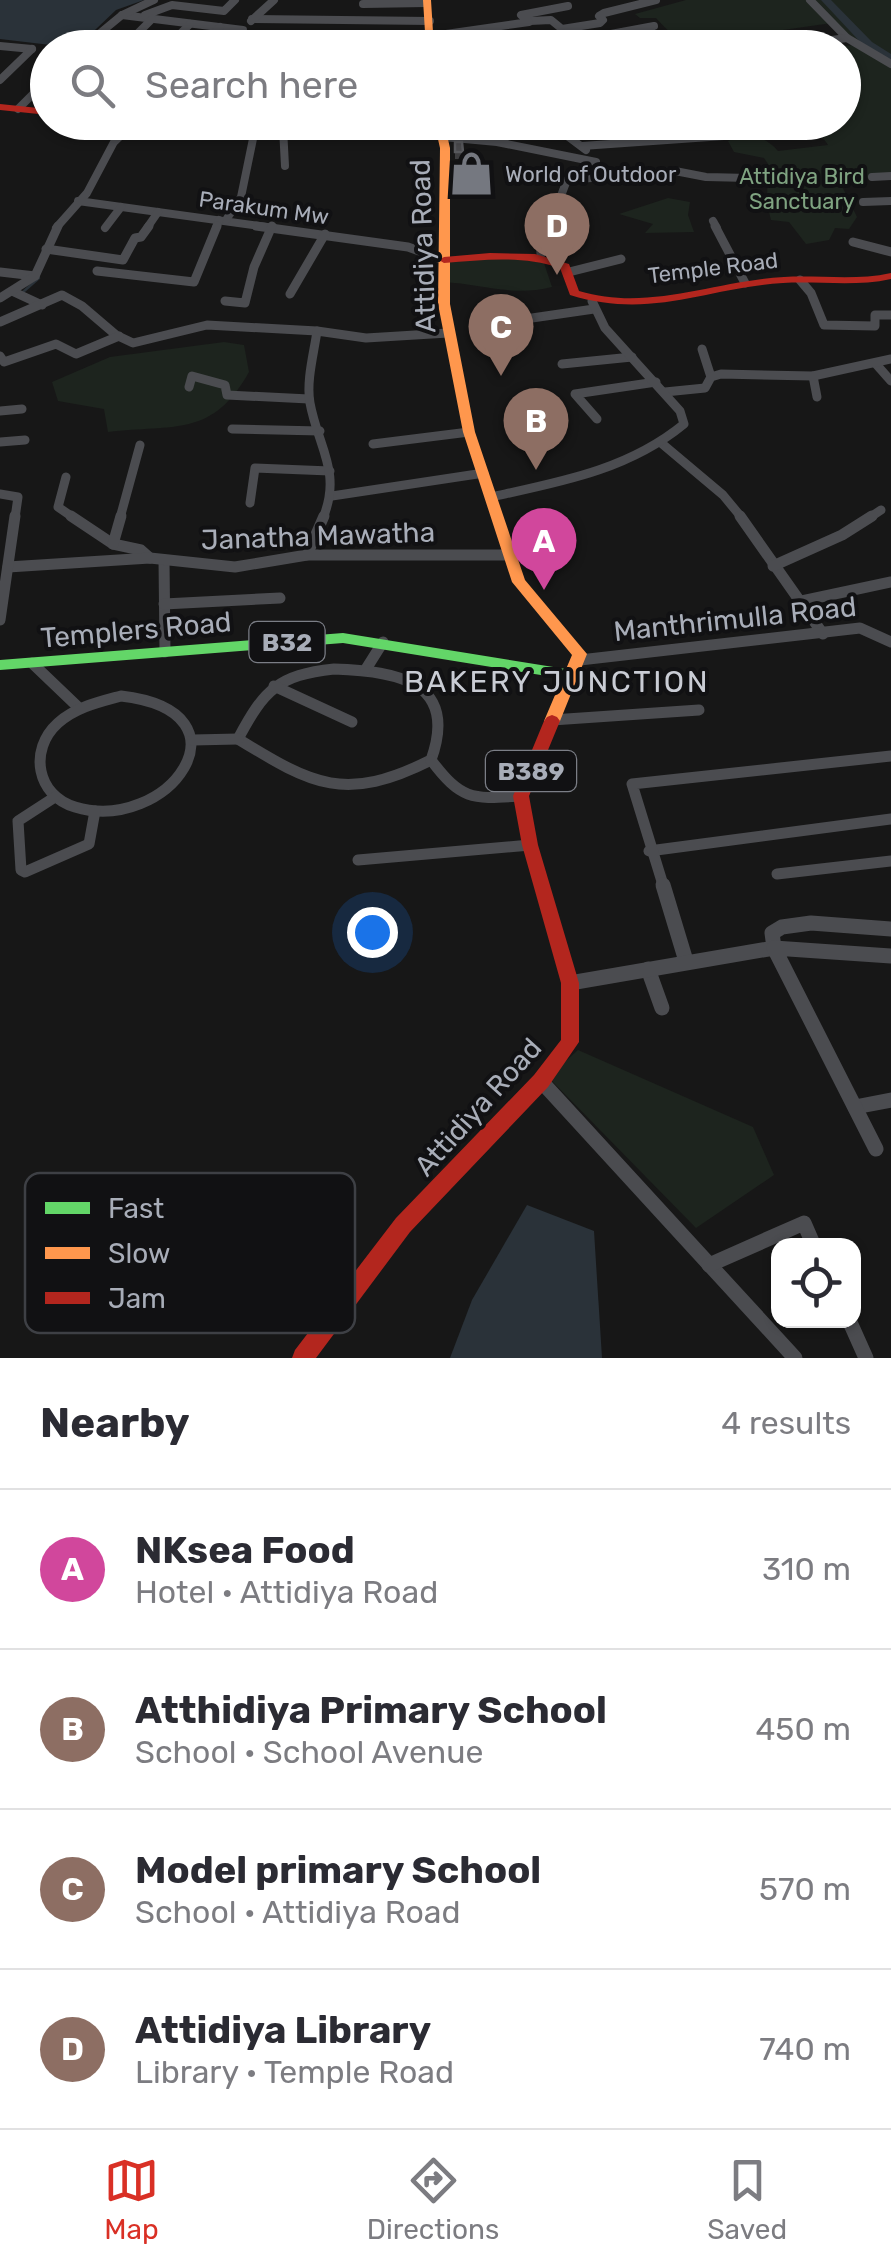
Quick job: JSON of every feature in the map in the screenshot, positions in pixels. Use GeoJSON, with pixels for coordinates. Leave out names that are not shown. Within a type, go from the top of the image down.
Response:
{"type":"FeatureCollection","features":[{"type":"Feature","properties":{"kind":"main road"},"geometry":{"type":"LineString","coordinates":[[427,1],[430,30]]}},
{"type":"Feature","properties":{"kind":"main road","name":"Attidiya Road"},"geometry":{"type":"LineString","coordinates":[[441,140],[448,334],[470,432],[518,582],[580,654],[576,667]]}},
{"type":"Feature","properties":{"kind":"main road"},"geometry":{"type":"LineString","coordinates":[[444,260],[520,252],[540,254],[566,266],[574,293],[593,305]]}},
{"type":"Feature","properties":{"kind":"main road","name":"Temple Road"},"geometry":{"type":"LineString","coordinates":[[593,305],[676,299],[744,283],[800,280],[856,286],[891,276]]}},
{"type":"Feature","properties":{"kind":"main road","name":"Templers Road"},"geometry":{"type":"LineString","coordinates":[[0,665],[343,638],[576,667]]}},
{"type":"Feature","properties":{"kind":"main road","name":"B389"},"geometry":{"type":"LineString","coordinates":[[521,796],[576,667]]}},
{"type":"Feature","properties":{"kind":"main road","name":"Attidiya Road"},"geometry":{"type":"LineString","coordinates":[[355,1288],[402,1225],[540,1081],[570,1042],[570,983],[530,845],[521,796]]}},
{"type":"Feature","properties":{"kind":"main road","name":"Attidiya Road"},"geometry":{"type":"LineString","coordinates":[[303,1358],[322,1333]]}},
{"type":"Feature","properties":{"kind":"street"},"geometry":{"type":"LineString","coordinates":[[103,30],[122,15],[154,0]]}},
{"type":"Feature","properties":{"kind":"street"},"geometry":{"type":"LineString","coordinates":[[187,7],[204,0]]}},
{"type":"Feature","properties":{"kind":"street"},"geometry":{"type":"LineString","coordinates":[[140,17],[172,5],[224,11],[235,0]]}},
{"type":"Feature","properties":{"kind":"street"},"geometry":{"type":"LineString","coordinates":[[122,15],[243,30],[274,0]]}},
{"type":"Feature","properties":{"kind":"street"},"geometry":{"type":"LineString","coordinates":[[480,30],[551,20],[562,29],[600,23],[603,20],[598,16],[604,13],[656,0]]}},
{"type":"Feature","properties":{"kind":"street"},"geometry":{"type":"LineString","coordinates":[[810,0],[840,30]]}},
{"type":"Feature","properties":{"kind":"street"},"geometry":{"type":"LineString","coordinates":[[363,4],[427,1]]}},
{"type":"Feature","properties":{"kind":"street"},"geometry":{"type":"LineString","coordinates":[[530,22],[521,15],[568,6]]}},
{"type":"Feature","properties":{"kind":"street"},"geometry":{"type":"LineString","coordinates":[[141,30],[152,19]]}},
{"type":"Feature","properties":{"kind":"street"},"geometry":{"type":"LineString","coordinates":[[252,19],[356,30]]}},
{"type":"Feature","properties":{"kind":"street"},"geometry":{"type":"LineString","coordinates":[[184,30],[190,24]]}},
{"type":"Feature","properties":{"kind":"street"},"geometry":{"type":"LineString","coordinates":[[632,30],[654,26]]}},
{"type":"Feature","properties":{"kind":"street"},"geometry":{"type":"LineString","coordinates":[[217,30],[220,27]]}},
{"type":"Feature","properties":{"kind":"street"},"geometry":{"type":"LineString","coordinates":[[0,46],[30,49]]}},
{"type":"Feature","properties":{"kind":"street"},"geometry":{"type":"LineString","coordinates":[[861,46],[891,64]]}},
{"type":"Feature","properties":{"kind":"street"},"geometry":{"type":"LineString","coordinates":[[0,80],[30,51]]}},
{"type":"Feature","properties":{"kind":"street"},"geometry":{"type":"LineString","coordinates":[[0,298],[17,293],[35,276],[63,216],[101,172],[116,140]]}},
{"type":"Feature","properties":{"kind":"street"},"geometry":{"type":"LineString","coordinates":[[97,271],[194,282],[223,220],[241,197],[253,140]]}},
{"type":"Feature","properties":{"kind":"street"},"geometry":{"type":"LineString","coordinates":[[284,140],[285,166]]}},
{"type":"Feature","properties":{"kind":"street"},"geometry":{"type":"LineString","coordinates":[[488,140],[596,162]]}},
{"type":"Feature","properties":{"kind":"street"},"geometry":{"type":"LineString","coordinates":[[574,140],[596,162],[601,176]]}},
{"type":"Feature","properties":{"kind":"street"},"geometry":{"type":"LineString","coordinates":[[582,146],[649,140]]}},
{"type":"Feature","properties":{"kind":"street"},"geometry":{"type":"LineString","coordinates":[[540,254],[538,221],[559,200],[567,180],[675,170],[706,177],[749,178]]}},
{"type":"Feature","properties":{"kind":"street"},"geometry":{"type":"LineString","coordinates":[[872,177],[891,176]]}},
{"type":"Feature","properties":{"kind":"street","name":"Parakum Mw"},"geometry":{"type":"LineString","coordinates":[[78,201],[408,247],[444,260]]}},
{"type":"Feature","properties":{"kind":"street"},"geometry":{"type":"LineString","coordinates":[[863,202],[891,201]]}},
{"type":"Feature","properties":{"kind":"street"},"geometry":{"type":"LineString","coordinates":[[105,228],[121,207]]}},
{"type":"Feature","properties":{"kind":"street"},"geometry":{"type":"LineString","coordinates":[[46,249],[123,260],[134,238],[141,237],[158,212]]}},
{"type":"Feature","properties":{"kind":"street"},"geometry":{"type":"LineString","coordinates":[[713,222],[744,283]]}},
{"type":"Feature","properties":{"kind":"street"},"geometry":{"type":"LineString","coordinates":[[224,301],[245,303],[254,267],[272,226]]}},
{"type":"Feature","properties":{"kind":"street"},"geometry":{"type":"LineString","coordinates":[[290,294],[325,234]]}},
{"type":"Feature","properties":{"kind":"street"},"geometry":{"type":"LineString","coordinates":[[853,242],[891,252]]}},
{"type":"Feature","properties":{"kind":"street"},"geometry":{"type":"LineString","coordinates":[[568,272],[621,259]]}},
{"type":"Feature","properties":{"kind":"street"},"geometry":{"type":"LineString","coordinates":[[0,272],[35,276]]}},
{"type":"Feature","properties":{"kind":"street"},"geometry":{"type":"LineString","coordinates":[[800,280],[811,294],[824,325],[875,326],[874,315],[891,315]]}},
{"type":"Feature","properties":{"kind":"street"},"geometry":{"type":"LineString","coordinates":[[17,293],[42,305]]}},
{"type":"Feature","properties":{"kind":"street"},"geometry":{"type":"LineString","coordinates":[[0,322],[62,295],[84,304],[132,343],[146,344],[158,334],[207,324],[272,325],[366,338],[448,334]]}},
{"type":"Feature","properties":{"kind":"street"},"geometry":{"type":"LineString","coordinates":[[491,497],[601,470],[636,457],[675,433],[685,417],[604,328],[593,305],[532,318]]}},
{"type":"Feature","properties":{"kind":"street"},"geometry":{"type":"LineString","coordinates":[[307,555],[332,496],[330,471],[309,399],[317,331]]}},
{"type":"Feature","properties":{"kind":"street"},"geometry":{"type":"LineString","coordinates":[[0,356],[4,362],[12,362],[56,344],[76,354],[119,336]]}},
{"type":"Feature","properties":{"kind":"street"},"geometry":{"type":"LineString","coordinates":[[665,392],[704,388],[711,376],[702,349]]}},
{"type":"Feature","properties":{"kind":"street"},"geometry":{"type":"LineString","coordinates":[[562,364],[632,357]]}},
{"type":"Feature","properties":{"kind":"street"},"geometry":{"type":"LineString","coordinates":[[711,376],[813,376],[891,360]]}},
{"type":"Feature","properties":{"kind":"street"},"geometry":{"type":"LineString","coordinates":[[876,364],[891,381]]}},
{"type":"Feature","properties":{"kind":"street"},"geometry":{"type":"LineString","coordinates":[[189,386],[192,376],[197,376],[226,385],[227,394],[309,399]]}},
{"type":"Feature","properties":{"kind":"street"},"geometry":{"type":"LineString","coordinates":[[813,376],[817,398]]}},
{"type":"Feature","properties":{"kind":"street"},"geometry":{"type":"LineString","coordinates":[[598,419],[575,394],[656,382]]}},
{"type":"Feature","properties":{"kind":"street"},"geometry":{"type":"LineString","coordinates":[[0,411],[22,409]]}},
{"type":"Feature","properties":{"kind":"street"},"geometry":{"type":"LineString","coordinates":[[232,429],[320,431]]}},
{"type":"Feature","properties":{"kind":"street"},"geometry":{"type":"LineString","coordinates":[[373,444],[470,432]]}},
{"type":"Feature","properties":{"kind":"street"},"geometry":{"type":"LineString","coordinates":[[0,442],[25,440]]}},
{"type":"Feature","properties":{"kind":"street"},"geometry":{"type":"LineString","coordinates":[[660,442],[723,496],[744,520],[822,634]]}},
{"type":"Feature","properties":{"kind":"street"},"geometry":{"type":"LineString","coordinates":[[113,544],[140,445]]}},
{"type":"Feature","properties":{"kind":"street"},"geometry":{"type":"LineString","coordinates":[[250,503],[254,468],[330,471]]}},
{"type":"Feature","properties":{"kind":"street"},"geometry":{"type":"LineString","coordinates":[[332,496],[484,474]]}},
{"type":"Feature","properties":{"kind":"street"},"geometry":{"type":"LineString","coordinates":[[66,477],[58,507],[113,544],[141,550],[150,558]]}},
{"type":"Feature","properties":{"kind":"street"},"geometry":{"type":"LineString","coordinates":[[0,494],[18,497],[0,620]]}},
{"type":"Feature","properties":{"kind":"street"},"geometry":{"type":"LineString","coordinates":[[773,566],[842,535],[881,510]]}},
{"type":"Feature","properties":{"kind":"street","name":"Janatha Mawatha"},"geometry":{"type":"LineString","coordinates":[[8,566],[150,558],[235,567],[307,555],[509,554]]}},
{"type":"Feature","properties":{"kind":"street"},"geometry":{"type":"LineString","coordinates":[[164,560],[165,652]]}},
{"type":"Feature","properties":{"kind":"street"},"geometry":{"type":"LineString","coordinates":[[797,602],[891,582]]}},
{"type":"Feature","properties":{"kind":"street"},"geometry":{"type":"LineString","coordinates":[[164,604],[280,598]]}},
{"type":"Feature","properties":{"kind":"street","name":"Manthrimulla Road"},"geometry":{"type":"LineString","coordinates":[[576,667],[866,628],[891,642]]}},
{"type":"Feature","properties":{"kind":"street"},"geometry":{"type":"LineString","coordinates":[[366,668],[383,642]]}},
{"type":"Feature","properties":{"kind":"street"},"geometry":{"type":"LineString","coordinates":[[32,663],[78,707]]}},
{"type":"Feature","properties":{"kind":"street"},"geometry":{"type":"LineString","coordinates":[[192,740],[238,739],[312,782],[339,786],[406,773],[432,760],[442,727],[436,704],[412,686],[366,668],[336,667],[296,673],[274,686],[261,699],[238,739]]}},
{"type":"Feature","properties":{"kind":"street"},"geometry":{"type":"LineString","coordinates":[[274,686],[352,722]]}},
{"type":"Feature","properties":{"kind":"street"},"geometry":{"type":"LineString","coordinates":[[121,696],[161,702],[177,711],[188,724],[192,740],[185,770],[157,796],[127,808],[95,811],[55,798],[38,773],[37,758],[50,729],[78,707],[121,696]]}},
{"type":"Feature","properties":{"kind":"street"},"geometry":{"type":"LineString","coordinates":[[552,720],[699,710]]}},
{"type":"Feature","properties":{"kind":"street"},"geometry":{"type":"LineString","coordinates":[[686,961],[632,784],[891,756]]}},
{"type":"Feature","properties":{"kind":"street"},"geometry":{"type":"LineString","coordinates":[[432,760],[457,794],[466,798],[521,796]]}},
{"type":"Feature","properties":{"kind":"street"},"geometry":{"type":"LineString","coordinates":[[55,798],[18,821],[21,870],[25,872],[89,844],[95,811]]}},
{"type":"Feature","properties":{"kind":"street"},"geometry":{"type":"LineString","coordinates":[[649,850],[891,819]]}},
{"type":"Feature","properties":{"kind":"street"},"geometry":{"type":"LineString","coordinates":[[358,860],[530,845]]}},
{"type":"Feature","properties":{"kind":"street"},"geometry":{"type":"LineString","coordinates":[[778,874],[891,862]]}},
{"type":"Feature","properties":{"kind":"street"},"geometry":{"type":"LineString","coordinates":[[876,1148],[774,948],[772,933],[795,923],[891,929]]}},
{"type":"Feature","properties":{"kind":"street"},"geometry":{"type":"LineString","coordinates":[[570,983],[774,948],[891,956]]}},
{"type":"Feature","properties":{"kind":"street"},"geometry":{"type":"LineString","coordinates":[[648,969],[662,1008]]}},
{"type":"Feature","properties":{"kind":"street"},"geometry":{"type":"LineString","coordinates":[[540,1081],[795,1358]]}},
{"type":"Feature","properties":{"kind":"street"},"geometry":{"type":"LineString","coordinates":[[855,1106],[891,1100]]}},
{"type":"Feature","properties":{"kind":"street"},"geometry":{"type":"LineString","coordinates":[[710,1264],[804,1223],[811,1238]]}},
{"type":"Feature","properties":{"kind":"street"},"geometry":{"type":"LineString","coordinates":[[853,1328],[866,1358]]}},
{"type":"Feature","properties":{"kind":"green space","name":"Attidiya Bird Sanctuary"},"geometry":{"type":"Polygon","coordinates":[[[686,0],[891,0],[891,176],[839,180],[857,217],[849,229],[835,228],[829,240],[806,244],[789,222],[771,220],[768,208],[748,205],[750,199],[767,199],[768,164],[764,158],[734,152],[728,141],[764,140],[778,151],[828,145],[825,140],[861,140],[861,30],[839,30],[832,23],[783,30],[668,30],[656,18],[635,14],[686,0]]]}},
{"type":"Feature","properties":{"kind":"green space"},"geometry":{"type":"Polygon","coordinates":[[[668,198],[690,202],[688,215],[694,232],[645,233],[653,224],[619,214],[668,198]]]}},
{"type":"Feature","properties":{"kind":"green space"},"geometry":{"type":"Polygon","coordinates":[[[541,254],[552,287],[510,290],[443,282],[444,260],[541,254]]]}},
{"type":"Feature","properties":{"kind":"green space"},"geometry":{"type":"Polygon","coordinates":[[[224,342],[244,345],[249,372],[221,408],[190,424],[108,432],[104,409],[58,401],[52,382],[110,357],[224,342]]]}},
{"type":"Feature","properties":{"kind":"green space"},"geometry":{"type":"Polygon","coordinates":[[[578,1050],[753,1127],[774,1175],[696,1228],[548,1077],[578,1050]]]}},
{"type":"Feature","properties":{"kind":"shaded area"},"geometry":{"type":"Polygon","coordinates":[[[0,0],[144,0],[116,10],[95,30],[30,30],[30,43],[0,39],[0,0]]]}},
{"type":"Feature","properties":{"kind":"shaded area"},"geometry":{"type":"Polygon","coordinates":[[[527,1205],[594,1231],[602,1358],[450,1358],[472,1300],[527,1205]]]}},
{"type":"Feature","properties":{"kind":"building"},"geometry":{"type":"Polygon","coordinates":[[[455,142],[462,142],[463,152],[455,152],[455,142]]]}},
{"type":"Feature","properties":{"kind":"waterway"},"geometry":{"type":"LineString","coordinates":[[826,0],[855,30]]}},
{"type":"Feature","properties":{"kind":"waterway"},"geometry":{"type":"LineString","coordinates":[[861,37],[891,58]]}},
{"type":"Feature","properties":{"kind":"waterway"},"geometry":{"type":"LineString","coordinates":[[23,292],[39,278]]}},
{"type":"Feature","properties":{"kind":"traffic: fast"},"geometry":{"type":"LineString","coordinates":[[0,665],[343,638],[572,675]]}},
{"type":"Feature","properties":{"kind":"traffic: slow"},"geometry":{"type":"LineString","coordinates":[[427,0],[429,30]]}},
{"type":"Feature","properties":{"kind":"traffic: slow"},"geometry":{"type":"LineString","coordinates":[[443,140],[444,304],[469,432],[519,582],[580,654],[552,721]]}},
{"type":"Feature","properties":{"kind":"traffic: jam"},"geometry":{"type":"LineString","coordinates":[[0,107],[30,110]]}},
{"type":"Feature","properties":{"kind":"traffic: jam"},"geometry":{"type":"LineString","coordinates":[[444,260],[535,257],[565,266],[574,293],[624,303],[782,280],[850,281],[891,276]]}},
{"type":"Feature","properties":{"kind":"traffic: jam"},"geometry":{"type":"LineString","coordinates":[[355,1289],[403,1225],[541,1081],[570,1042],[570,983],[530,845],[521,796],[552,721]]}},
{"type":"Feature","properties":{"kind":"traffic: jam"},"geometry":{"type":"LineString","coordinates":[[303,1358],[322,1333]]}},
{"type":"Feature","properties":{"kind":"place","name":"World of Outdoor"},"geometry":{"type":"Point","coordinates":[472,174]}},
{"type":"Feature","properties":{"kind":"place","name":"Attidiya Library"},"geometry":{"type":"Point","coordinates":[557,275]}},
{"type":"Feature","properties":{"kind":"place","name":"Model primary School"},"geometry":{"type":"Point","coordinates":[501,376]}},
{"type":"Feature","properties":{"kind":"place","name":"Atthidiya Primary School"},"geometry":{"type":"Point","coordinates":[536,470]}},
{"type":"Feature","properties":{"kind":"place","name":"NKsea Food"},"geometry":{"type":"Point","coordinates":[544,590]}},
{"type":"Feature","properties":{"kind":"district","name":"BAKERY JUNCTION"},"geometry":{"type":"Point","coordinates":[557,682]}}]}
